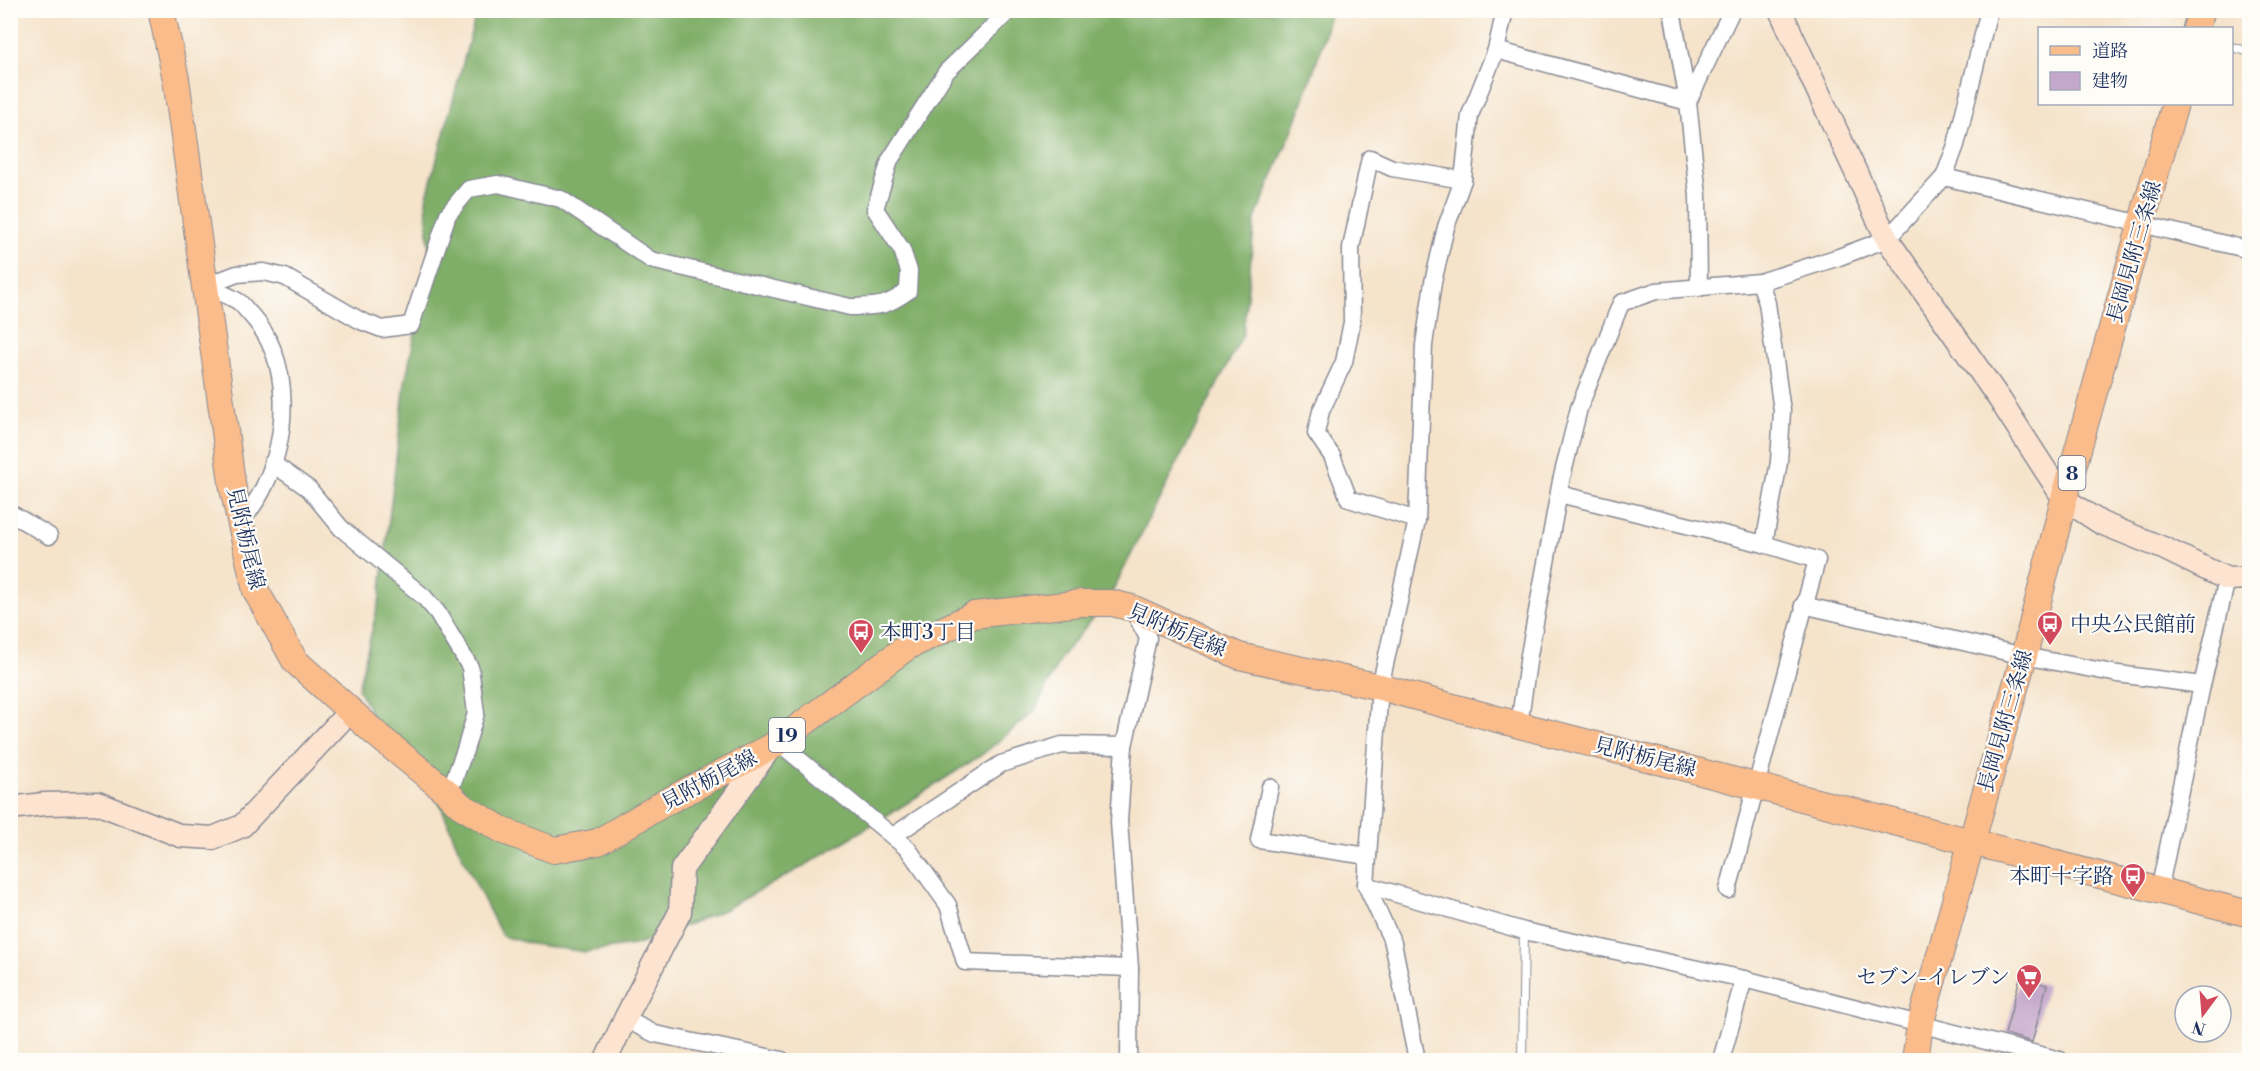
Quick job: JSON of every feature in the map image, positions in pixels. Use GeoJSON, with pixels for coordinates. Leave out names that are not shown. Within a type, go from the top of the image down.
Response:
{"type":"FeatureCollection","features":[{"type":"Feature","properties":{"kind":"main road","name":"見附栃尾線"},"geometry":{"type":"LineString","coordinates":[[161,10],[176,79],[233,489],[256,591],[295,661],[460,805],[504,831],[554,850],[598,842],[666,802],[774,744],[907,647],[975,615],[1081,603],[1112,603],[1132,608],[1239,656],[1380,687],[1519,726],[2250,914]]}},
{"type":"Feature","properties":{"kind":"main road"},"geometry":{"type":"LineString","coordinates":[[2196,27],[2202,10]]}},
{"type":"Feature","properties":{"kind":"main road","name":"長岡見附三条線"},"geometry":{"type":"LineString","coordinates":[[1915,1060],[1920,1025],[2024,656],[2064,498],[2175,105]]}},
{"type":"Feature","properties":{"kind":"street"},"geometry":{"type":"LineString","coordinates":[[205,286],[237,274],[264,272],[285,277],[361,321],[381,329],[411,325],[448,214],[469,189],[498,184],[561,199],[651,260],[850,307],[880,306],[891,303],[908,291],[909,271],[902,250],[875,210],[890,160],[946,72],[1010,10]]}},
{"type":"Feature","properties":{"kind":"street"},"geometry":{"type":"LineString","coordinates":[[1417,1060],[1393,943],[1366,885],[1380,687],[1416,520],[1424,345],[1433,282],[1443,238],[1463,180],[1470,115],[1496,50],[1505,10]]}},
{"type":"Feature","properties":{"kind":"street"},"geometry":{"type":"LineString","coordinates":[[1672,10],[1688,102],[1698,196],[1699,288]]}},
{"type":"Feature","properties":{"kind":"street"},"geometry":{"type":"LineString","coordinates":[[1688,102],[1732,10]]}},
{"type":"Feature","properties":{"kind":"street"},"geometry":{"type":"LineString","coordinates":[[1780,10],[1887,239],[2000,400],[2064,498],[2101,523],[2238,579],[2202,685],[2159,891]]}},
{"type":"Feature","properties":{"kind":"street"},"geometry":{"type":"LineString","coordinates":[[1519,726],[1529,655],[1559,494],[1579,408],[1621,303],[1656,291],[1760,282],[1887,239],[1944,177],[1956,145],[1989,10]]}},
{"type":"Feature","properties":{"kind":"street"},"geometry":{"type":"LineString","coordinates":[[1496,50],[1688,102]]}},
{"type":"Feature","properties":{"kind":"street"},"geometry":{"type":"LineString","coordinates":[[1416,520],[1349,499],[1332,456],[1316,433],[1322,411],[1344,362],[1352,322],[1351,248],[1370,158],[1392,168],[1463,180]]}},
{"type":"Feature","properties":{"kind":"street"},"geometry":{"type":"LineString","coordinates":[[1944,177],[2250,250]]}},
{"type":"Feature","properties":{"kind":"street"},"geometry":{"type":"LineString","coordinates":[[1760,282],[1767,303],[1782,411],[1779,462],[1764,544]]}},
{"type":"Feature","properties":{"kind":"street"},"geometry":{"type":"LineString","coordinates":[[205,286],[239,302],[264,328],[275,354],[281,381],[282,419],[272,463],[263,489],[240,524]]}},
{"type":"Feature","properties":{"kind":"street"},"geometry":{"type":"LineString","coordinates":[[272,463],[309,489],[341,528],[424,597],[437,612],[470,667],[476,713],[461,761],[447,792]]}},
{"type":"Feature","properties":{"kind":"street"},"geometry":{"type":"LineString","coordinates":[[1559,494],[1764,544],[1817,560],[1728,890]]}},
{"type":"Feature","properties":{"kind":"street"},"geometry":{"type":"LineString","coordinates":[[10,513],[49,536]]}},
{"type":"Feature","properties":{"kind":"street"},"geometry":{"type":"LineString","coordinates":[[1803,605],[2024,656],[2118,674],[2202,685]]}},
{"type":"Feature","properties":{"kind":"street"},"geometry":{"type":"LineString","coordinates":[[1129,1060],[1130,969],[1119,822],[1124,747],[1148,638],[1132,608]]}},
{"type":"Feature","properties":{"kind":"street"},"geometry":{"type":"LineString","coordinates":[[10,808],[44,804],[97,803],[181,836],[213,838],[242,826],[350,711]]}},
{"type":"Feature","properties":{"kind":"street"},"geometry":{"type":"LineString","coordinates":[[606,1060],[680,912],[682,870],[774,744],[908,849],[948,905],[965,962],[1130,969]]}},
{"type":"Feature","properties":{"kind":"street"},"geometry":{"type":"LineString","coordinates":[[893,836],[1001,764],[1062,745],[1124,747]]}},
{"type":"Feature","properties":{"kind":"street"},"geometry":{"type":"LineString","coordinates":[[1270,787],[1259,840],[1368,856]]}},
{"type":"Feature","properties":{"kind":"street"},"geometry":{"type":"LineString","coordinates":[[1366,885],[1524,931],[1744,979],[2060,1060]]}},
{"type":"Feature","properties":{"kind":"street"},"geometry":{"type":"LineString","coordinates":[[1721,1060],[1744,979]]}},
{"type":"Feature","properties":{"kind":"street"},"geometry":{"type":"LineString","coordinates":[[625,1019],[655,1034],[778,1060]]}},
{"type":"Feature","properties":{"kind":"lane"},"geometry":{"type":"LineString","coordinates":[[2233,47],[2250,52]]}},
{"type":"Feature","properties":{"kind":"lane"},"geometry":{"type":"LineString","coordinates":[[1522,1060],[1524,931]]}},
{"type":"Feature","properties":{"kind":"green space"},"geometry":{"type":"Polygon","coordinates":[[[477,11],[1331,11],[1320,52],[1295,124],[1255,219],[1243,334],[1108,600],[1061,657],[1034,712],[983,754],[904,805],[804,866],[724,910],[640,944],[585,952],[531,944],[502,936],[459,850],[440,804],[407,762],[383,737],[358,689],[380,597],[405,382],[430,263],[426,200],[477,11]]]}},
{"type":"Feature","properties":{"kind":"building","name":"セブン-イレブン"},"geometry":{"type":"Polygon","coordinates":[[[2020,978],[2047,985],[2032,1042],[2005,1034],[2020,978]]]}},
{"type":"Feature","properties":{"kind":"place","name":"中央公民館前"},"geometry":{"type":"Point","coordinates":[2050,647]}},
{"type":"Feature","properties":{"kind":"place","name":"本町3丁目"},"geometry":{"type":"Point","coordinates":[861,655]}},
{"type":"Feature","properties":{"kind":"place","name":"本町十字路"},"geometry":{"type":"Point","coordinates":[2133,899]}},
{"type":"Feature","properties":{"kind":"place","name":"セブン-イレブン"},"geometry":{"type":"Point","coordinates":[2029,1000]}}]}
